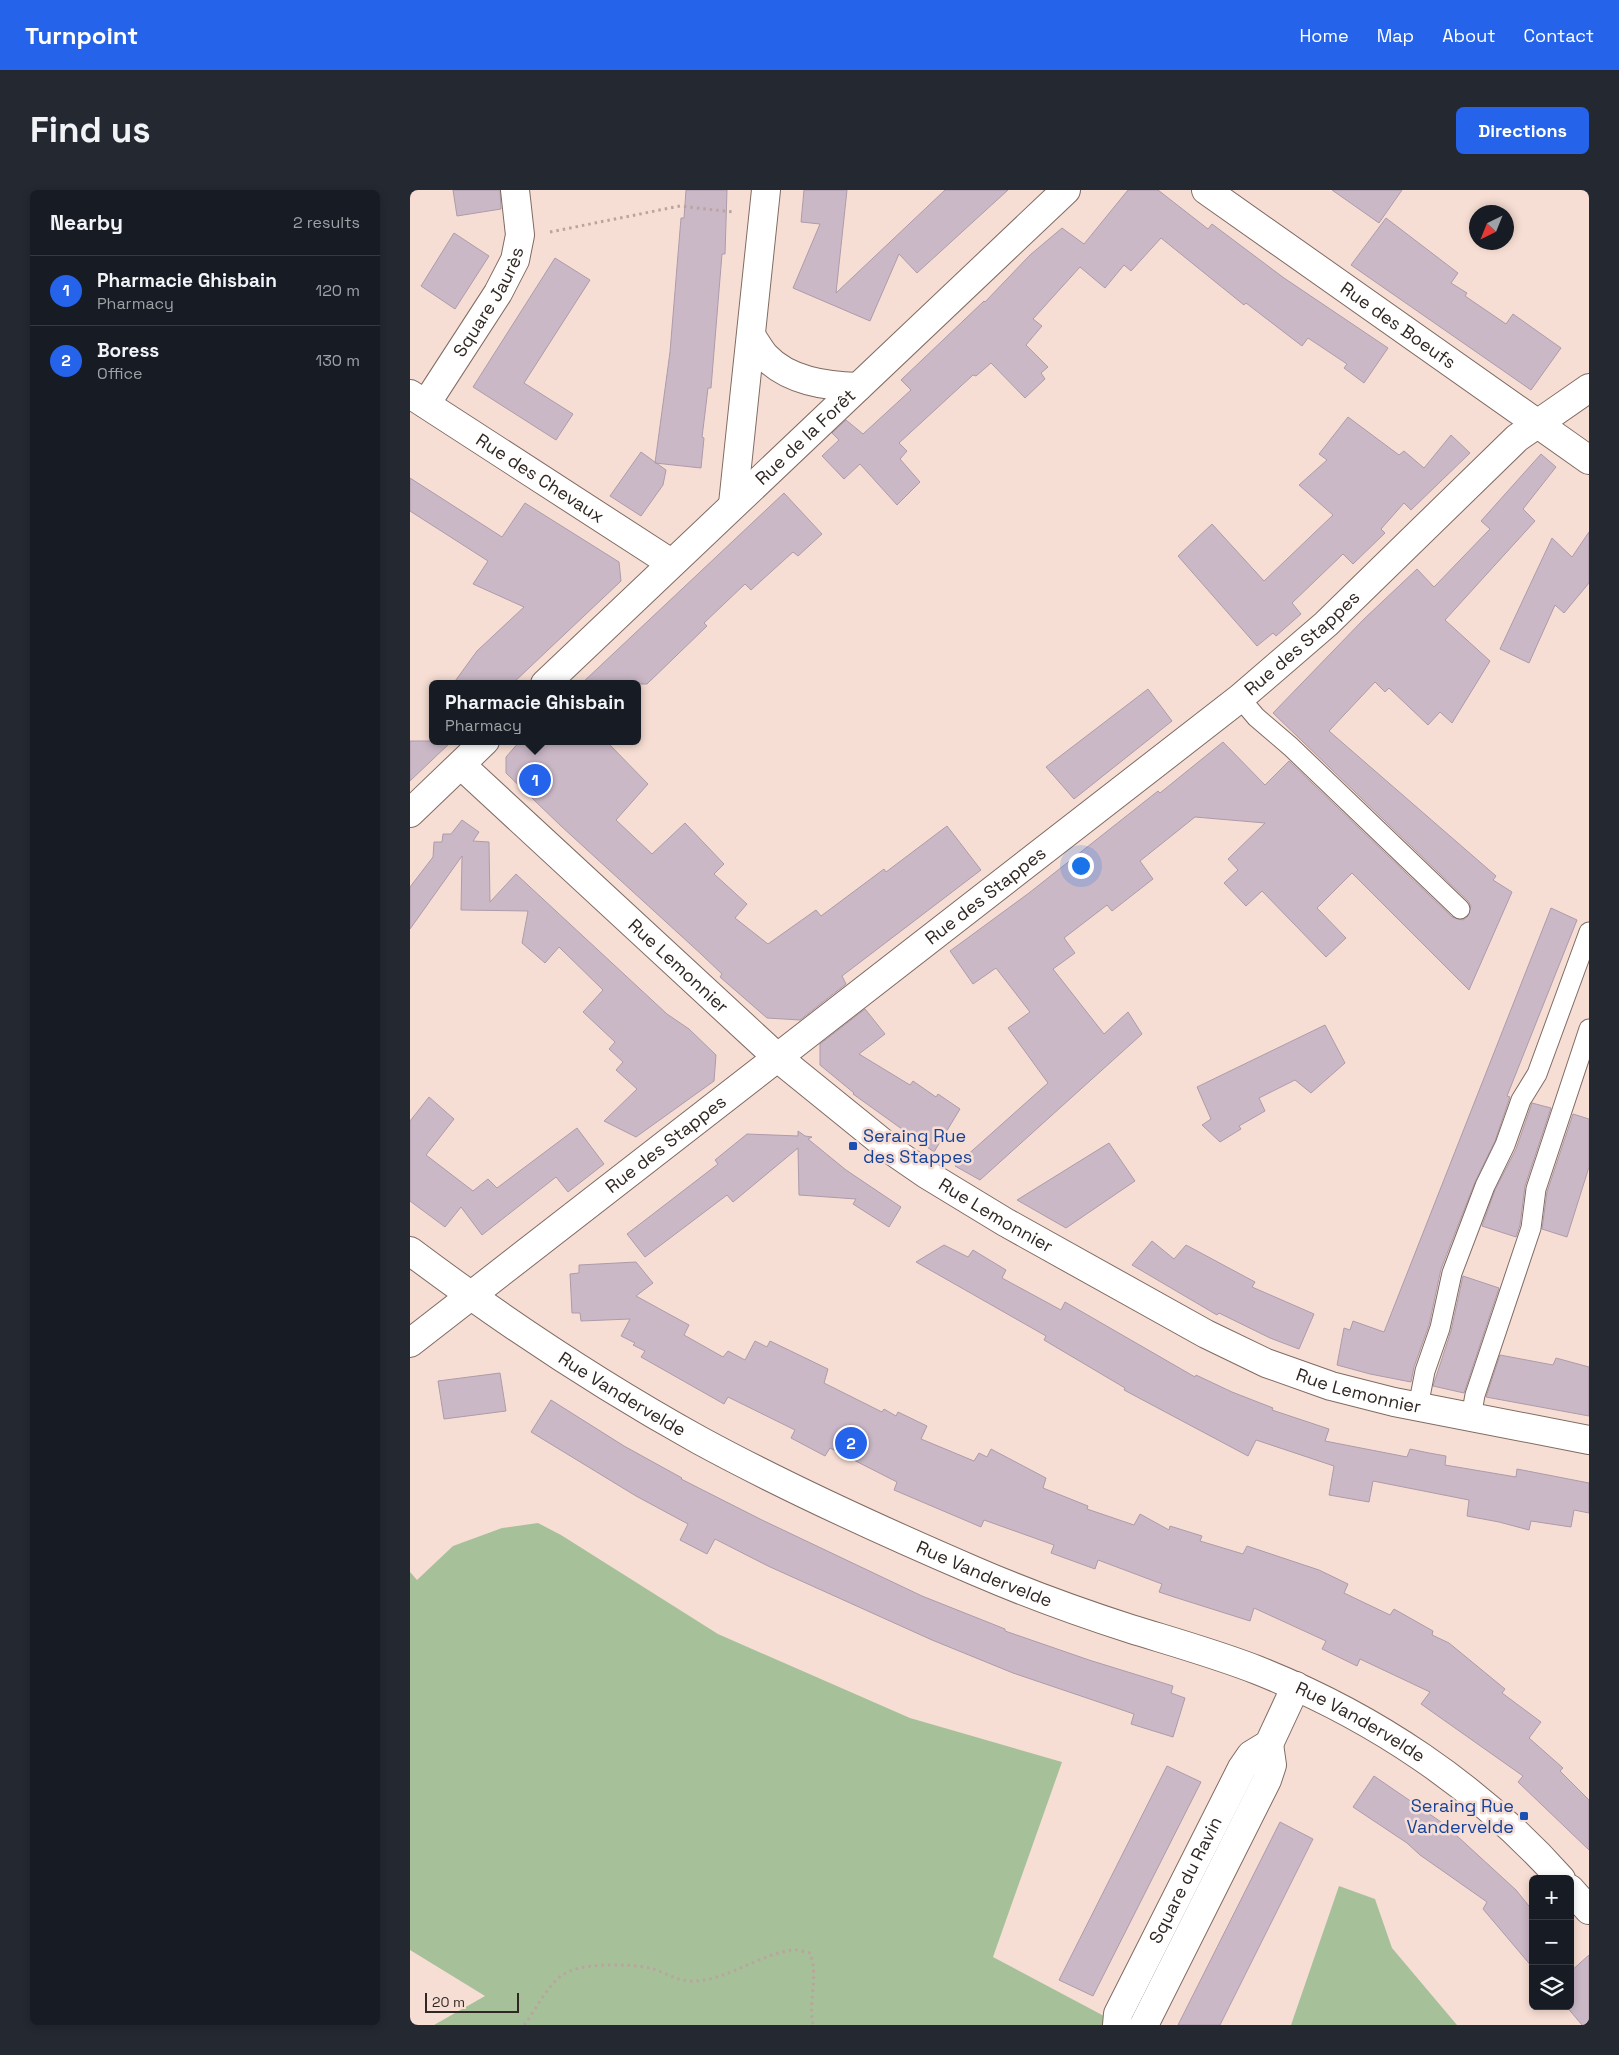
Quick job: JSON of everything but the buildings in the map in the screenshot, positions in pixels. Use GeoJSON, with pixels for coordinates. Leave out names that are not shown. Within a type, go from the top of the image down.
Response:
{"type":"FeatureCollection","features":[{"type":"Feature","properties":{"kind":"street","name":"Square Jaurès"},"geometry":{"type":"LineString","coordinates":[[418,399],[498,294],[515,260],[520,235],[515,190]]}},
{"type":"Feature","properties":{"kind":"street"},"geometry":{"type":"LineString","coordinates":[[733,504],[766,190]]}},
{"type":"Feature","properties":{"kind":"street","name":"Rue de la Forêt"},"geometry":{"type":"LineString","coordinates":[[549,680],[1066,190]]}},
{"type":"Feature","properties":{"kind":"street","name":"Rue des Boeufs"},"geometry":{"type":"LineString","coordinates":[[1206,190],[1589,460]]}},
{"type":"Feature","properties":{"kind":"street"},"geometry":{"type":"LineString","coordinates":[[752,336],[764,356],[778,368],[798,377],[822,384],[858,387]]}},
{"type":"Feature","properties":{"kind":"street","name":"Rue des Stappes"},"geometry":{"type":"LineString","coordinates":[[410,1343],[1240,698],[1326,624],[1517,438],[1589,388]]}},
{"type":"Feature","properties":{"kind":"street","name":"Rue des Chevaux"},"geometry":{"type":"LineString","coordinates":[[418,399],[671,564]]}},
{"type":"Feature","properties":{"kind":"street"},"geometry":{"type":"LineString","coordinates":[[410,813],[482,745]]}},
{"type":"Feature","properties":{"kind":"street","name":"Rue Lemonnier"},"geometry":{"type":"LineString","coordinates":[[461,764],[778,1058],[894,1152],[926,1174],[1005,1222],[1206,1334],[1252,1357],[1304,1377],[1358,1394],[1589,1440]]}},
{"type":"Feature","properties":{"kind":"street","name":"Rue Vandervelde"},"geometry":{"type":"LineString","coordinates":[[410,1251],[470,1296],[546,1347],[636,1403],[699,1440],[828,1506],[1024,1591],[1086,1614],[1220,1656],[1296,1686],[1373,1725],[1454,1779],[1502,1818],[1557,1875]]}},
{"type":"Feature","properties":{"kind":"street","name":"Square du Ravin"},"geometry":{"type":"LineString","coordinates":[[1144,2025],[1267,1780],[1272,1765],[1269,1744],[1296,1686]]}},
{"type":"Feature","properties":{"kind":"street","name":"Square du Ravin"},"geometry":{"type":"LineString","coordinates":[[1117,2025],[1118,2014],[1242,1768],[1251,1755],[1269,1744]]}},
{"type":"Feature","properties":{"kind":"street"},"geometry":{"type":"LineString","coordinates":[[1574,1893],[1589,1910]]}},
{"type":"Feature","properties":{"kind":"lane"},"geometry":{"type":"LineString","coordinates":[[1240,698],[1256,717],[1291,747],[1460,909]]}},
{"type":"Feature","properties":{"kind":"lane"},"geometry":{"type":"LineString","coordinates":[[1418,1407],[1425,1371],[1440,1328],[1452,1273],[1485,1186],[1506,1145],[1522,1100],[1537,1074],[1589,932]]}},
{"type":"Feature","properties":{"kind":"lane"},"geometry":{"type":"LineString","coordinates":[[1471,1417],[1475,1395],[1531,1228],[1536,1189],[1589,1029]]}},
{"type":"Feature","properties":{"kind":"path"},"geometry":{"type":"LineString","coordinates":[[543,233],[680,206],[739,213]]}},
{"type":"Feature","properties":{"kind":"path"},"geometry":{"type":"LineString","coordinates":[[524,2025],[536,2010],[549,1986],[570,1971],[590,1967],[651,1968],[676,1979],[697,1981],[725,1974],[758,1960],[793,1950],[810,1953],[815,1966],[812,2001],[813,2025]]}},
{"type":"Feature","properties":{"kind":"green space"},"geometry":{"type":"Polygon","coordinates":[[[538,1523],[561,1535],[718,1634],[910,1718],[1062,1762],[993,1957],[1121,2025],[434,2025],[485,1996],[410,1950],[410,1572],[417,1580],[453,1546],[502,1528],[538,1523]]]}},
{"type":"Feature","properties":{"kind":"green space"},"geometry":{"type":"Polygon","coordinates":[[[1339,1886],[1375,1899],[1392,1948],[1457,2025],[1291,2025],[1339,1886]]]}},
{"type":"Feature","properties":{"kind":"place","name":"Pharmacie Ghisbain"},"geometry":{"type":"Point","coordinates":[535,780]}},
{"type":"Feature","properties":{"kind":"place","name":"Seraing Rue des Stappes"},"geometry":{"type":"Point","coordinates":[853,1146]}},
{"type":"Feature","properties":{"kind":"place","name":"Boress"},"geometry":{"type":"Point","coordinates":[851,1443]}},
{"type":"Feature","properties":{"kind":"place","name":"Seraing Rue Vandervelde"},"geometry":{"type":"Point","coordinates":[1524,1816]}}]}
